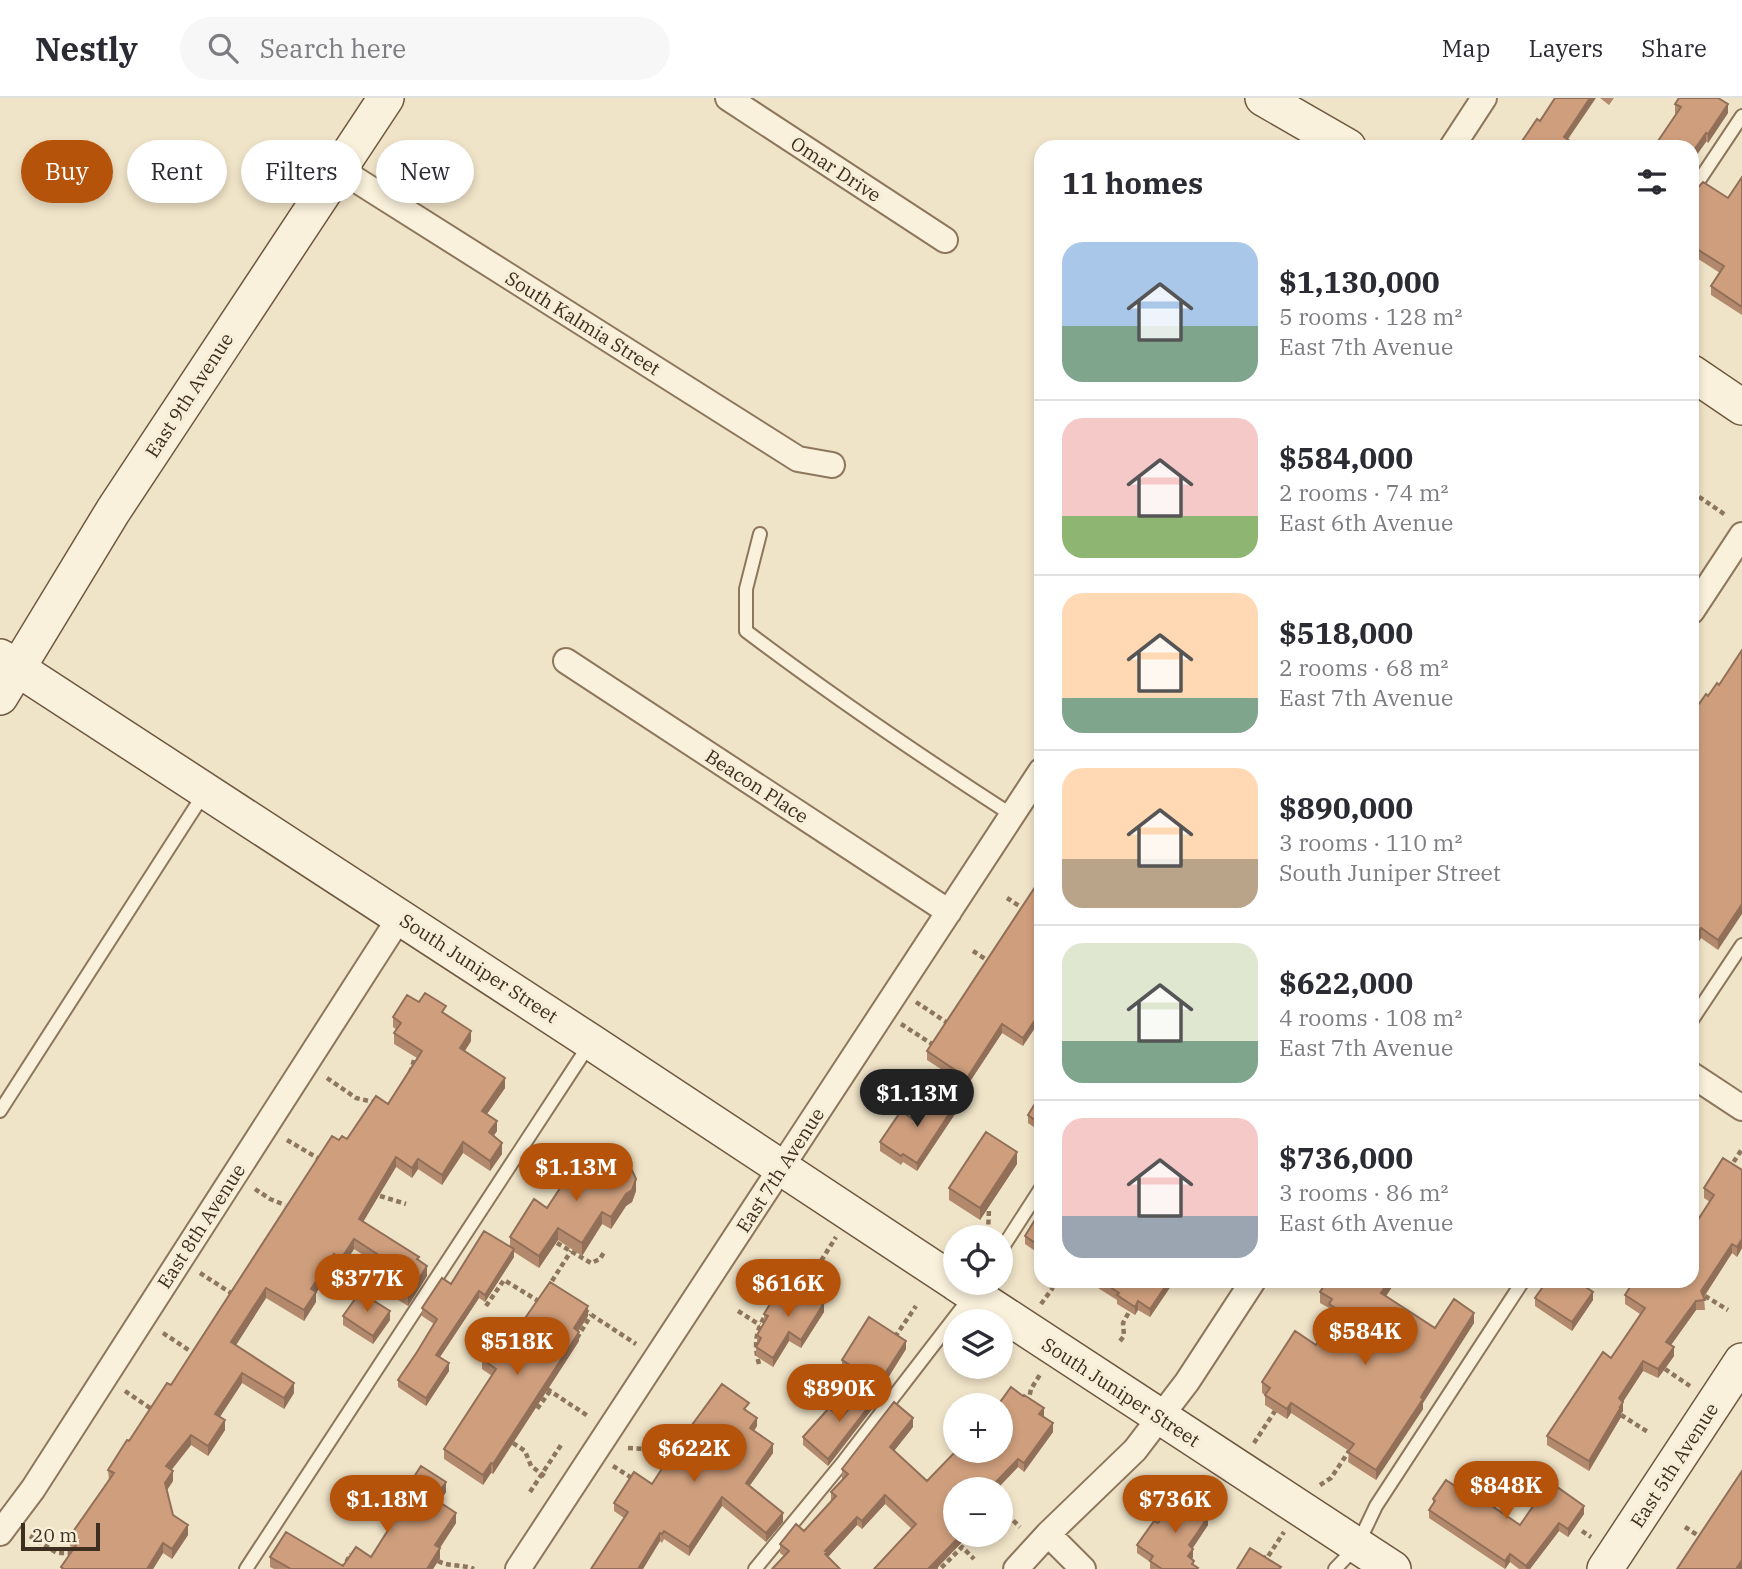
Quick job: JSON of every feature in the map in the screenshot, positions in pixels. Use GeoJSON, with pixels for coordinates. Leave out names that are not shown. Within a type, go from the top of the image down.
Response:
{"type":"FeatureCollection","features":[{"type":"Feature","properties":{"kind":"main road","name":"East 9th Avenue"},"geometry":{"type":"LineString","coordinates":[[358,140],[386,98]]}},
{"type":"Feature","properties":{"kind":"main road"},"geometry":{"type":"LineString","coordinates":[[1263,98],[1336,140]]}},
{"type":"Feature","properties":{"kind":"main road","name":"East 9th Avenue"},"geometry":{"type":"LineString","coordinates":[[6,675],[317,203]]}},
{"type":"Feature","properties":{"kind":"main road"},"geometry":{"type":"LineString","coordinates":[[1699,378],[1742,407]]}},
{"type":"Feature","properties":{"kind":"main road","name":"South Juniper Street"},"geometry":{"type":"LineString","coordinates":[[6,675],[205,792],[943,1270]]}},
{"type":"Feature","properties":{"kind":"main road","name":"South Juniper Street"},"geometry":{"type":"LineString","coordinates":[[981,1295],[1160,1417],[1346,1557],[1393,1569]]}},
{"type":"Feature","properties":{"kind":"main road","name":"East 5th Avenue"},"geometry":{"type":"LineString","coordinates":[[1605,1569],[1742,1360]]}},
{"type":"Feature","properties":{"kind":"street","name":"Omar Drive"},"geometry":{"type":"LineString","coordinates":[[727,98],[945,240]]}},
{"type":"Feature","properties":{"kind":"street"},"geometry":{"type":"LineString","coordinates":[[1457,140],[1484,98]]}},
{"type":"Feature","properties":{"kind":"street","name":"South Kalmia Street"},"geometry":{"type":"LineString","coordinates":[[362,184],[799,459],[832,465]]}},
{"type":"Feature","properties":{"kind":"street"},"geometry":{"type":"LineString","coordinates":[[1699,600],[1742,535]]}},
{"type":"Feature","properties":{"kind":"street","name":"Beacon Place"},"geometry":{"type":"LineString","coordinates":[[566,661],[949,912]]}},
{"type":"Feature","properties":{"kind":"street","name":"East 7th Avenue"},"geometry":{"type":"LineString","coordinates":[[518,1569],[1034,782]]}},
{"type":"Feature","properties":{"kind":"street","name":"East 8th Avenue"},"geometry":{"type":"LineString","coordinates":[[4,1527],[33,1489],[400,917]]}},
{"type":"Feature","properties":{"kind":"street"},"geometry":{"type":"LineString","coordinates":[[1699,1080],[1742,1108]]}},
{"type":"Feature","properties":{"kind":"street"},"geometry":{"type":"LineString","coordinates":[[1016,1569],[1048,1534],[1135,1450],[1187,1382],[1248,1288]]}},
{"type":"Feature","properties":{"kind":"street"},"geometry":{"type":"LineString","coordinates":[[1048,1534],[1083,1569]]}},
{"type":"Feature","properties":{"kind":"lane"},"geometry":{"type":"LineString","coordinates":[[1699,180],[1742,116]]}},
{"type":"Feature","properties":{"kind":"lane"},"geometry":{"type":"LineString","coordinates":[[760,534],[746,589],[746,631],[916,753],[1012,815]]}},
{"type":"Feature","properties":{"kind":"lane"},"geometry":{"type":"LineString","coordinates":[[0,1111],[205,792]]}},
{"type":"Feature","properties":{"kind":"lane"},"geometry":{"type":"LineString","coordinates":[[1699,1010],[1742,945]]}},
{"type":"Feature","properties":{"kind":"lane"},"geometry":{"type":"LineString","coordinates":[[246,1569],[591,1042]]}},
{"type":"Feature","properties":{"kind":"lane"},"geometry":{"type":"LineString","coordinates":[[1013,1231],[1034,1199]]}},
{"type":"Feature","properties":{"kind":"lane"},"geometry":{"type":"LineString","coordinates":[[1346,1557],[1376,1506],[1518,1288]]}},
{"type":"Feature","properties":{"kind":"lane"},"geometry":{"type":"LineString","coordinates":[[755,1569],[844,1461],[959,1295]]}},
{"type":"Feature","properties":{"kind":"path"},"geometry":{"type":"LineString","coordinates":[[1699,497],[1710,504]]}},
{"type":"Feature","properties":{"kind":"path"},"geometry":{"type":"LineString","coordinates":[[1007,898],[1030,913]]}},
{"type":"Feature","properties":{"kind":"path"},"geometry":{"type":"LineString","coordinates":[[973,951],[999,969]]}},
{"type":"Feature","properties":{"kind":"path"},"geometry":{"type":"LineString","coordinates":[[933,1013],[950,1025]]}},
{"type":"Feature","properties":{"kind":"path"},"geometry":{"type":"LineString","coordinates":[[918,1035],[936,1047]]}},
{"type":"Feature","properties":{"kind":"path"},"geometry":{"type":"LineString","coordinates":[[410,1080],[414,1060],[419,1066]]}},
{"type":"Feature","properties":{"kind":"path"},"geometry":{"type":"LineString","coordinates":[[326,1077],[356,1098],[381,1104]]}},
{"type":"Feature","properties":{"kind":"path"},"geometry":{"type":"LineString","coordinates":[[286,1139],[322,1160]]}},
{"type":"Feature","properties":{"kind":"path"},"geometry":{"type":"LineString","coordinates":[[1728,1171],[1742,1149]]}},
{"type":"Feature","properties":{"kind":"path"},"geometry":{"type":"LineString","coordinates":[[254,1188],[285,1205]]}},
{"type":"Feature","properties":{"kind":"path"},"geometry":{"type":"LineString","coordinates":[[380,1196],[406,1204]]}},
{"type":"Feature","properties":{"kind":"path"},"geometry":{"type":"LineString","coordinates":[[988,1225],[989,1209]]}},
{"type":"Feature","properties":{"kind":"path"},"geometry":{"type":"LineString","coordinates":[[772,1305],[790,1280],[811,1277],[852,1213]]}},
{"type":"Feature","properties":{"kind":"path"},"geometry":{"type":"LineString","coordinates":[[557,1243],[591,1263],[600,1259],[604,1252]]}},
{"type":"Feature","properties":{"kind":"path"},"geometry":{"type":"LineString","coordinates":[[552,1281],[571,1251]]}},
{"type":"Feature","properties":{"kind":"path"},"geometry":{"type":"LineString","coordinates":[[200,1272],[240,1299]]}},
{"type":"Feature","properties":{"kind":"path"},"geometry":{"type":"LineString","coordinates":[[486,1306],[504,1280],[540,1302]]}},
{"type":"Feature","properties":{"kind":"path"},"geometry":{"type":"LineString","coordinates":[[1048,1293],[1050,1288]]}},
{"type":"Feature","properties":{"kind":"path"},"geometry":{"type":"LineString","coordinates":[[534,1310],[544,1295]]}},
{"type":"Feature","properties":{"kind":"path"},"geometry":{"type":"LineString","coordinates":[[1705,1296],[1728,1310]]}},
{"type":"Feature","properties":{"kind":"path"},"geometry":{"type":"LineString","coordinates":[[893,1341],[916,1306]]}},
{"type":"Feature","properties":{"kind":"path"},"geometry":{"type":"LineString","coordinates":[[581,1308],[657,1357]]}},
{"type":"Feature","properties":{"kind":"path"},"geometry":{"type":"LineString","coordinates":[[738,1311],[760,1325]]}},
{"type":"Feature","properties":{"kind":"path"},"geometry":{"type":"LineString","coordinates":[[1120,1341],[1124,1336],[1123,1323],[1129,1312]]}},
{"type":"Feature","properties":{"kind":"path"},"geometry":{"type":"LineString","coordinates":[[578,1338],[592,1315]]}},
{"type":"Feature","properties":{"kind":"path"},"geometry":{"type":"LineString","coordinates":[[759,1364],[755,1350],[757,1329],[766,1315]]}},
{"type":"Feature","properties":{"kind":"path"},"geometry":{"type":"LineString","coordinates":[[142,1319],[190,1351]]}},
{"type":"Feature","properties":{"kind":"path"},"geometry":{"type":"LineString","coordinates":[[1665,1369],[1682,1381]]}},
{"type":"Feature","properties":{"kind":"path"},"geometry":{"type":"LineString","coordinates":[[104,1378],[155,1411]]}},
{"type":"Feature","properties":{"kind":"path"},"geometry":{"type":"LineString","coordinates":[[1027,1405],[1034,1383]]}},
{"type":"Feature","properties":{"kind":"path"},"geometry":{"type":"LineString","coordinates":[[525,1404],[537,1409],[549,1390],[571,1404]]}},
{"type":"Feature","properties":{"kind":"path"},"geometry":{"type":"LineString","coordinates":[[1262,1432],[1275,1411]]}},
{"type":"Feature","properties":{"kind":"path"},"geometry":{"type":"LineString","coordinates":[[1621,1415],[1648,1432]]}},
{"type":"Feature","properties":{"kind":"path"},"geometry":{"type":"LineString","coordinates":[[513,1443],[527,1453],[531,1466],[542,1475]]}},
{"type":"Feature","properties":{"kind":"path"},"geometry":{"type":"LineString","coordinates":[[651,1444],[669,1460],[677,1451]]}},
{"type":"Feature","properties":{"kind":"path"},"geometry":{"type":"LineString","coordinates":[[530,1492],[561,1445]]}},
{"type":"Feature","properties":{"kind":"path"},"geometry":{"type":"LineString","coordinates":[[1331,1478],[1349,1451]]}},
{"type":"Feature","properties":{"kind":"path"},"geometry":{"type":"LineString","coordinates":[[594,1454],[640,1483]]}},
{"type":"Feature","properties":{"kind":"path"},"geometry":{"type":"LineString","coordinates":[[1196,1509],[1204,1494]]}},
{"type":"Feature","properties":{"kind":"path"},"geometry":{"type":"LineString","coordinates":[[4,1527],[57,1553],[78,1553]]}},
{"type":"Feature","properties":{"kind":"path"},"geometry":{"type":"LineString","coordinates":[[1685,1527],[1705,1540]]}},
{"type":"Feature","properties":{"kind":"path"},"geometry":{"type":"LineString","coordinates":[[1252,1551],[1267,1558],[1278,1542]]}},
{"type":"Feature","properties":{"kind":"path"},"geometry":{"type":"LineString","coordinates":[[934,1569],[941,1569],[962,1547],[974,1559]]}},
{"type":"Feature","properties":{"kind":"path"},"geometry":{"type":"LineString","coordinates":[[342,1569],[351,1554]]}},
{"type":"Feature","properties":{"kind":"path"},"geometry":{"type":"LineString","coordinates":[[438,1561],[474,1569]]}},
{"type":"Feature","properties":{"kind":"building"},"geometry":{"type":"Polygon","coordinates":[[[1555,98],[1590,98],[1564,137],[1568,140],[1523,140],[1537,119],[1540,121],[1555,98]]]}},
{"type":"Feature","properties":{"kind":"building"},"geometry":{"type":"Polygon","coordinates":[[[1679,98],[1718,98],[1728,104],[1699,143],[1699,140],[1659,140],[1681,107],[1675,104],[1679,98]]]}},
{"type":"Feature","properties":{"kind":"building"},"geometry":{"type":"Polygon","coordinates":[[[1742,177],[1742,307],[1711,286],[1724,266],[1699,250],[1699,187],[1703,182],[1728,198],[1742,177]]]}},
{"type":"Feature","properties":{"kind":"building"},"geometry":{"type":"Polygon","coordinates":[[[1742,650],[1742,904],[1718,940],[1701,928],[1699,931],[1699,704],[1717,683],[1719,685],[1742,650]]]}},
{"type":"Feature","properties":{"kind":"building"},"geometry":{"type":"Polygon","coordinates":[[[1034,889],[1034,1022],[1023,1038],[1002,1024],[967,1078],[927,1051],[1034,889]]]}},
{"type":"Feature","properties":{"kind":"building"},"geometry":{"type":"Polygon","coordinates":[[[425,993],[446,1006],[442,1012],[471,1031],[460,1048],[505,1078],[482,1111],[497,1121],[489,1132],[502,1143],[490,1161],[463,1142],[442,1175],[418,1159],[412,1168],[396,1157],[359,1219],[419,1257],[417,1259],[427,1266],[408,1296],[390,1285],[400,1269],[354,1239],[341,1259],[334,1254],[311,1289],[316,1292],[304,1310],[266,1288],[231,1342],[294,1383],[284,1398],[242,1373],[215,1414],[225,1420],[208,1446],[191,1435],[166,1466],[173,1471],[165,1483],[173,1515],[188,1525],[172,1549],[163,1543],[147,1569],[64,1569],[61,1567],[79,1541],[70,1536],[114,1473],[108,1470],[167,1383],[171,1385],[332,1136],[339,1140],[342,1136],[347,1139],[376,1096],[388,1104],[422,1051],[394,1033],[401,1023],[393,1017],[407,995],[419,1002],[425,993]]]}},
{"type":"Feature","properties":{"kind":"building"},"geometry":{"type":"Polygon","coordinates":[[[936,1093],[955,1105],[917,1163],[880,1142],[901,1111],[917,1122],[936,1093]]]}},
{"type":"Feature","properties":{"kind":"building"},"geometry":{"type":"Polygon","coordinates":[[[1034,1105],[1034,1120],[1028,1115],[1034,1105]]]}},
{"type":"Feature","properties":{"kind":"building"},"geometry":{"type":"Polygon","coordinates":[[[986,1132],[1017,1152],[980,1208],[949,1188],[986,1132]]]}},
{"type":"Feature","properties":{"kind":"building"},"geometry":{"type":"Polygon","coordinates":[[[587,1147],[610,1162],[632,1170],[636,1179],[632,1190],[626,1194],[611,1217],[602,1212],[582,1243],[558,1228],[539,1256],[510,1237],[534,1199],[547,1208],[587,1147]]]}},
{"type":"Feature","properties":{"kind":"building"},"geometry":{"type":"Polygon","coordinates":[[[1723,1158],[1742,1170],[1742,1239],[1737,1247],[1732,1244],[1701,1291],[1705,1300],[1696,1301],[1666,1342],[1674,1347],[1658,1369],[1643,1361],[1619,1398],[1623,1402],[1621,1407],[1589,1461],[1547,1436],[1603,1352],[1611,1358],[1645,1308],[1625,1295],[1630,1288],[1699,1288],[1699,1218],[1714,1195],[1704,1188],[1723,1158]]]}},
{"type":"Feature","properties":{"kind":"building"},"geometry":{"type":"Polygon","coordinates":[[[1034,1221],[1034,1242],[1025,1236],[1034,1221]]]}},
{"type":"Feature","properties":{"kind":"building"},"geometry":{"type":"Polygon","coordinates":[[[484,1231],[514,1249],[485,1295],[479,1291],[436,1355],[449,1363],[426,1398],[398,1380],[437,1319],[422,1308],[442,1278],[451,1284],[484,1231]]]}},
{"type":"Feature","properties":{"kind":"building"},"geometry":{"type":"Polygon","coordinates":[[[550,1282],[588,1306],[574,1328],[579,1332],[493,1464],[491,1463],[483,1475],[444,1449],[496,1369],[482,1359],[499,1333],[510,1340],[550,1282]]]}},
{"type":"Feature","properties":{"kind":"building"},"geometry":{"type":"Polygon","coordinates":[[[792,1284],[824,1303],[801,1340],[789,1332],[773,1358],[756,1347],[761,1338],[757,1335],[768,1316],[764,1314],[774,1297],[781,1301],[792,1284]]]}},
{"type":"Feature","properties":{"kind":"building"},"geometry":{"type":"Polygon","coordinates":[[[1112,1288],[1164,1288],[1150,1309],[1138,1301],[1135,1307],[1117,1295],[1119,1293],[1112,1288]]]}},
{"type":"Feature","properties":{"kind":"building"},"geometry":{"type":"Polygon","coordinates":[[[1323,1288],[1384,1288],[1381,1293],[1435,1328],[1454,1299],[1474,1313],[1421,1397],[1423,1399],[1376,1470],[1348,1452],[1354,1444],[1291,1403],[1287,1409],[1265,1395],[1270,1388],[1262,1382],[1295,1331],[1316,1345],[1340,1311],[1329,1304],[1332,1299],[1320,1292],[1323,1288]]]}},
{"type":"Feature","properties":{"kind":"building"},"geometry":{"type":"Polygon","coordinates":[[[1542,1288],[1587,1288],[1593,1292],[1572,1322],[1535,1298],[1542,1288]]]}},
{"type":"Feature","properties":{"kind":"building"},"geometry":{"type":"Polygon","coordinates":[[[360,1292],[390,1311],[373,1336],[343,1316],[360,1292]]]}},
{"type":"Feature","properties":{"kind":"building"},"geometry":{"type":"Polygon","coordinates":[[[869,1317],[906,1341],[879,1383],[842,1360],[869,1317]]]}},
{"type":"Feature","properties":{"kind":"building"},"geometry":{"type":"Polygon","coordinates":[[[870,1383],[880,1392],[828,1459],[803,1437],[829,1408],[841,1418],[870,1383]]]}},
{"type":"Feature","properties":{"kind":"building"},"geometry":{"type":"Polygon","coordinates":[[[722,1384],[749,1403],[744,1409],[757,1418],[750,1428],[773,1444],[746,1483],[783,1513],[766,1533],[722,1497],[689,1547],[664,1531],[660,1533],[638,1569],[591,1569],[628,1512],[614,1503],[634,1472],[652,1484],[722,1384]]]}},
{"type":"Feature","properties":{"kind":"building"},"geometry":{"type":"Polygon","coordinates":[[[1011,1387],[1024,1395],[1044,1408],[1039,1414],[1053,1423],[1024,1463],[1018,1459],[1001,1477],[943,1477],[943,1547],[949,1547],[928,1569],[874,1569],[916,1524],[885,1495],[862,1521],[857,1517],[825,1551],[840,1569],[772,1569],[789,1551],[780,1544],[796,1524],[804,1531],[836,1496],[831,1492],[848,1474],[842,1469],[894,1402],[913,1418],[890,1447],[927,1481],[944,1463],[1013,1463],[1013,1393],[1007,1393],[1011,1387]]]}},
{"type":"Feature","properties":{"kind":"building"},"geometry":{"type":"Polygon","coordinates":[[[421,1466],[446,1482],[435,1499],[456,1513],[435,1545],[440,1548],[427,1569],[291,1569],[270,1557],[286,1532],[343,1566],[356,1547],[371,1557],[409,1497],[403,1494],[421,1466]]]}},
{"type":"Feature","properties":{"kind":"building"},"geometry":{"type":"Polygon","coordinates":[[[1742,1471],[1742,1560],[1736,1569],[1677,1569],[1742,1471]]]}},
{"type":"Feature","properties":{"kind":"building"},"geometry":{"type":"Polygon","coordinates":[[[1446,1480],[1470,1496],[1473,1493],[1520,1525],[1550,1482],[1584,1506],[1568,1529],[1559,1523],[1526,1566],[1510,1554],[1505,1561],[1429,1510],[1446,1480]]]}},
{"type":"Feature","properties":{"kind":"building"},"geometry":{"type":"Polygon","coordinates":[[[1187,1494],[1205,1507],[1201,1513],[1208,1517],[1189,1545],[1193,1549],[1188,1556],[1198,1568],[1162,1569],[1150,1561],[1153,1556],[1137,1545],[1154,1521],[1158,1523],[1176,1496],[1182,1500],[1187,1494]]]}},
{"type":"Feature","properties":{"kind":"building"},"geometry":{"type":"Polygon","coordinates":[[[1250,1548],[1281,1567],[1237,1569],[1250,1548]]]}}]}
